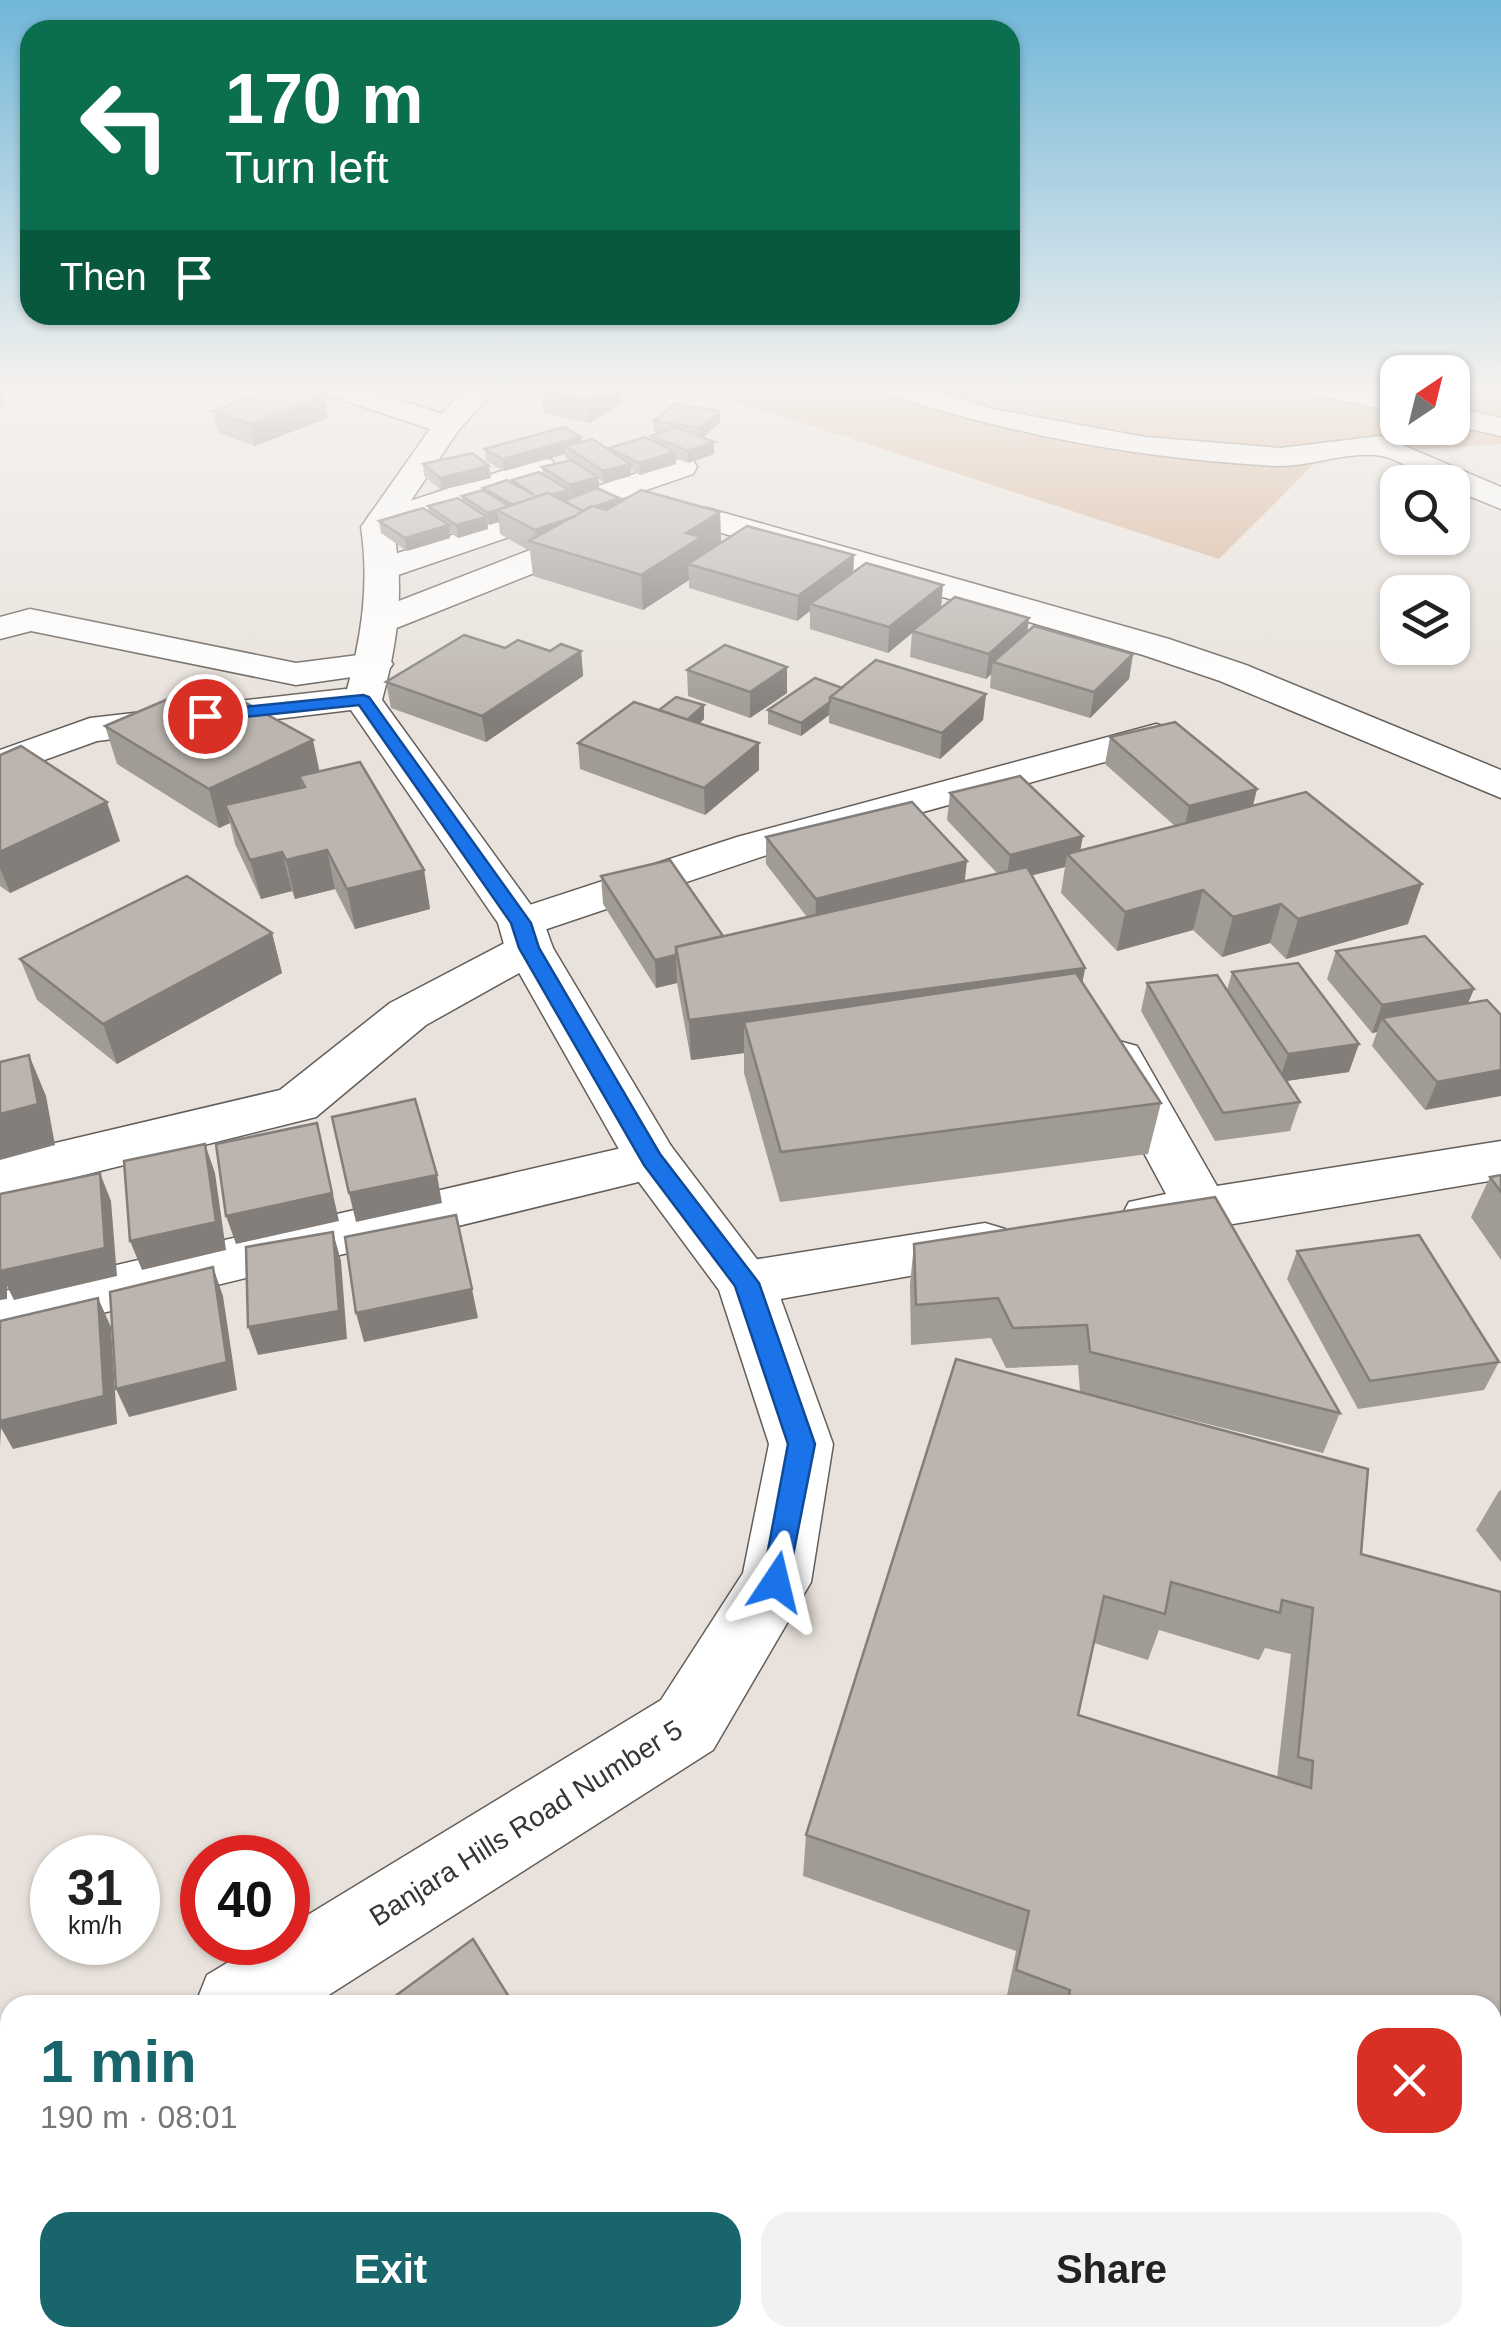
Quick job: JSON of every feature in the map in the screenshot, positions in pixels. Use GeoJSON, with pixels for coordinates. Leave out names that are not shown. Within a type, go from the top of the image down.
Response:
{"type":"FeatureCollection","features":[{"type":"Feature","properties":{"kind":"street"},"geometry":{"type":"LineString","coordinates":[[375,654],[386,568],[377,527],[397,498]]}},
{"type":"Feature","properties":{"kind":"street"},"geometry":{"type":"LineString","coordinates":[[382,521],[448,498]]}},
{"type":"Feature","properties":{"kind":"street"},"geometry":{"type":"LineString","coordinates":[[386,568],[592,498]]}},
{"type":"Feature","properties":{"kind":"street"},"geometry":{"type":"LineString","coordinates":[[0,764],[90,730],[375,654],[637,520],[664,514],[696,515],[1156,646],[1233,673],[1501,785]]}},
{"type":"Feature","properties":{"kind":"street"},"geometry":{"type":"LineString","coordinates":[[0,628],[30,620],[296,674],[375,654]]}},
{"type":"Feature","properties":{"kind":"street","name":"Banjara Hills Road Number 5"},"geometry":{"type":"LineString","coordinates":[[253,1995],[687,1726],[776,1582],[802,1444],[746,1283],[652,1160],[525,935],[375,654]]}},
{"type":"Feature","properties":{"kind":"street"},"geometry":{"type":"LineString","coordinates":[[0,1176],[297,1104],[408,1014],[525,935],[752,846],[1156,736]]}},
{"type":"Feature","properties":{"kind":"street"},"geometry":{"type":"LineString","coordinates":[[1096,1028],[1202,1209]]}},
{"type":"Feature","properties":{"kind":"street"},"geometry":{"type":"LineString","coordinates":[[0,1315],[652,1160]]}},
{"type":"Feature","properties":{"kind":"street"},"geometry":{"type":"LineString","coordinates":[[1107,1224],[1501,1160]]}},
{"type":"Feature","properties":{"kind":"street"},"geometry":{"type":"LineString","coordinates":[[746,1283],[1031,1236]]}},
{"type":"Feature","properties":{"kind":"shaded area"},"geometry":{"type":"Polygon","coordinates":[[[1034,498],[1280,498],[1219,559],[1034,498]]]}},
{"type":"Feature","properties":{"kind":"building"},"geometry":{"type":"Polygon","coordinates":[[[459,498],[487,517],[456,525],[428,506],[459,498]]]}},
{"type":"Feature","properties":{"kind":"building"},"geometry":{"type":"Polygon","coordinates":[[[466,498],[497,498],[509,506],[488,513],[466,498]]]}},
{"type":"Feature","properties":{"kind":"building"},"geometry":{"type":"Polygon","coordinates":[[[501,498],[532,498],[513,505],[501,498]]]}},
{"type":"Feature","properties":{"kind":"building"},"geometry":{"type":"Polygon","coordinates":[[[532,498],[559,498],[583,511],[535,530],[497,510],[532,498]]]}},
{"type":"Feature","properties":{"kind":"building"},"geometry":{"type":"Polygon","coordinates":[[[570,498],[618,498],[583,511],[563,501],[570,498]]]}},
{"type":"Feature","properties":{"kind":"building"},"geometry":{"type":"Polygon","coordinates":[[[626,498],[671,498],[720,512],[686,533],[701,537],[641,575],[529,541],[592,506],[606,510],[626,498]]]}},
{"type":"Feature","properties":{"kind":"building"},"geometry":{"type":"Polygon","coordinates":[[[423,508],[449,525],[405,538],[379,521],[423,508]]]}},
{"type":"Feature","properties":{"kind":"building"},"geometry":{"type":"Polygon","coordinates":[[[747,526],[854,555],[798,596],[688,564],[747,526]]]}},
{"type":"Feature","properties":{"kind":"building"},"geometry":{"type":"Polygon","coordinates":[[[866,563],[943,585],[889,627],[810,604],[866,563]]]}},
{"type":"Feature","properties":{"kind":"building"},"geometry":{"type":"Polygon","coordinates":[[[955,597],[1029,618],[989,654],[912,631],[955,597]]]}},
{"type":"Feature","properties":{"kind":"building"},"geometry":{"type":"Polygon","coordinates":[[[1034,626],[1133,654],[1094,692],[993,662],[1034,626]]]}},
{"type":"Feature","properties":{"kind":"building"},"geometry":{"type":"Polygon","coordinates":[[[464,635],[505,648],[518,640],[550,651],[561,644],[581,651],[482,716],[386,682],[464,635]]]}},
{"type":"Feature","properties":{"kind":"building"},"geometry":{"type":"Polygon","coordinates":[[[725,645],[787,667],[750,692],[687,670],[725,645]]]}},
{"type":"Feature","properties":{"kind":"building"},"geometry":{"type":"Polygon","coordinates":[[[876,660],[986,694],[942,733],[830,697],[876,660]]]}},
{"type":"Feature","properties":{"kind":"building"},"geometry":{"type":"Polygon","coordinates":[[[815,678],[842,688],[801,723],[768,710],[815,678]]]}},
{"type":"Feature","properties":{"kind":"building"},"geometry":{"type":"Polygon","coordinates":[[[208,682],[313,740],[209,789],[105,726],[208,682]]]}},
{"type":"Feature","properties":{"kind":"building"},"geometry":{"type":"Polygon","coordinates":[[[676,697],[704,705],[687,720],[659,710],[676,697]]]}},
{"type":"Feature","properties":{"kind":"building"},"geometry":{"type":"Polygon","coordinates":[[[634,702],[759,743],[704,788],[578,743],[634,702]]]}},
{"type":"Feature","properties":{"kind":"building"},"geometry":{"type":"Polygon","coordinates":[[[1175,722],[1257,789],[1189,806],[1110,737],[1175,722]]]}},
{"type":"Feature","properties":{"kind":"building"},"geometry":{"type":"Polygon","coordinates":[[[21,746],[107,802],[0,852],[0,755],[21,746]]]}},
{"type":"Feature","properties":{"kind":"building"},"geometry":{"type":"Polygon","coordinates":[[[360,762],[424,870],[347,889],[327,850],[286,860],[282,852],[250,860],[225,805],[305,787],[299,776],[360,762]]]}},
{"type":"Feature","properties":{"kind":"building"},"geometry":{"type":"Polygon","coordinates":[[[1020,776],[1083,836],[1010,855],[950,793],[1020,776]]]}},
{"type":"Feature","properties":{"kind":"building"},"geometry":{"type":"Polygon","coordinates":[[[1306,792],[1422,884],[1298,919],[1281,904],[1233,917],[1203,890],[1125,912],[1067,854],[1306,792]]]}},
{"type":"Feature","properties":{"kind":"building"},"geometry":{"type":"Polygon","coordinates":[[[912,802],[967,861],[816,899],[766,837],[912,802]]]}},
{"type":"Feature","properties":{"kind":"building"},"geometry":{"type":"Polygon","coordinates":[[[670,860],[723,936],[676,947],[676,955],[655,960],[601,876],[670,860]]]}},
{"type":"Feature","properties":{"kind":"building"},"geometry":{"type":"Polygon","coordinates":[[[1027,867],[1085,968],[689,1020],[676,947],[1027,867]]]}},
{"type":"Feature","properties":{"kind":"building"},"geometry":{"type":"Polygon","coordinates":[[[187,876],[272,933],[103,1024],[20,959],[187,876]]]}},
{"type":"Feature","properties":{"kind":"building"},"geometry":{"type":"Polygon","coordinates":[[[1425,936],[1474,989],[1382,1005],[1336,951],[1425,936]]]}},
{"type":"Feature","properties":{"kind":"building"},"geometry":{"type":"Polygon","coordinates":[[[1298,963],[1359,1044],[1288,1054],[1232,972],[1298,963]]]}},
{"type":"Feature","properties":{"kind":"building"},"geometry":{"type":"Polygon","coordinates":[[[1076,973],[1161,1103],[781,1152],[744,1022],[1076,973]]]}},
{"type":"Feature","properties":{"kind":"building"},"geometry":{"type":"Polygon","coordinates":[[[1217,975],[1300,1102],[1223,1113],[1147,983],[1217,975]]]}},
{"type":"Feature","properties":{"kind":"building"},"geometry":{"type":"Polygon","coordinates":[[[1487,1000],[1501,1015],[1501,1070],[1437,1082],[1382,1018],[1487,1000]]]}},
{"type":"Feature","properties":{"kind":"building"},"geometry":{"type":"Polygon","coordinates":[[[29,1055],[38,1104],[0,1114],[0,1062],[29,1055]]]}},
{"type":"Feature","properties":{"kind":"building"},"geometry":{"type":"Polygon","coordinates":[[[415,1099],[437,1175],[349,1193],[332,1117],[415,1099]]]}},
{"type":"Feature","properties":{"kind":"building"},"geometry":{"type":"Polygon","coordinates":[[[317,1123],[332,1193],[226,1216],[216,1144],[317,1123]]]}},
{"type":"Feature","properties":{"kind":"building"},"geometry":{"type":"Polygon","coordinates":[[[205,1144],[216,1222],[130,1241],[124,1161],[205,1144]]]}},
{"type":"Feature","properties":{"kind":"building"},"geometry":{"type":"Polygon","coordinates":[[[100,1173],[105,1248],[0,1271],[0,1194],[100,1173]]]}},
{"type":"Feature","properties":{"kind":"building"},"geometry":{"type":"Polygon","coordinates":[[[1501,1175],[1501,1192],[1490,1177],[1501,1175]]]}},
{"type":"Feature","properties":{"kind":"building"},"geometry":{"type":"Polygon","coordinates":[[[1215,1197],[1340,1413],[1090,1352],[1087,1325],[1013,1328],[998,1298],[916,1305],[914,1244],[1215,1197]]]}},
{"type":"Feature","properties":{"kind":"building"},"geometry":{"type":"Polygon","coordinates":[[[456,1215],[472,1289],[356,1313],[345,1237],[456,1215]]]}},
{"type":"Feature","properties":{"kind":"building"},"geometry":{"type":"Polygon","coordinates":[[[333,1232],[339,1311],[248,1327],[246,1247],[333,1232]]]}},
{"type":"Feature","properties":{"kind":"building"},"geometry":{"type":"Polygon","coordinates":[[[1419,1235],[1499,1362],[1370,1381],[1297,1251],[1419,1235]]]}},
{"type":"Feature","properties":{"kind":"building"},"geometry":{"type":"Polygon","coordinates":[[[213,1267],[227,1362],[116,1389],[110,1292],[213,1267]]]}},
{"type":"Feature","properties":{"kind":"building"},"geometry":{"type":"Polygon","coordinates":[[[98,1298],[104,1396],[0,1421],[0,1321],[98,1298]]]}},
{"type":"Feature","properties":{"kind":"building"},"geometry":{"type":"Polygon","coordinates":[[[956,1359],[1368,1469],[1361,1554],[1501,1592],[1501,1995],[1069,1995],[1070,1990],[1016,1970],[1029,1911],[806,1835],[956,1359]],[[1171,1582],[1165,1614],[1104,1596],[1078,1715],[1311,1788],[1313,1761],[1298,1757],[1313,1608],[1282,1600],[1280,1613],[1171,1582]]]}},
{"type":"Feature","properties":{"kind":"building"},"geometry":{"type":"Polygon","coordinates":[[[473,1939],[508,1995],[397,1995],[473,1939]]]}},
{"type":"Feature","properties":{"kind":"route"},"geometry":{"type":"LineString","coordinates":[[205,716],[363,700],[521,923],[529,948],[652,1160],[746,1283],[802,1444],[776,1582]]}}]}
